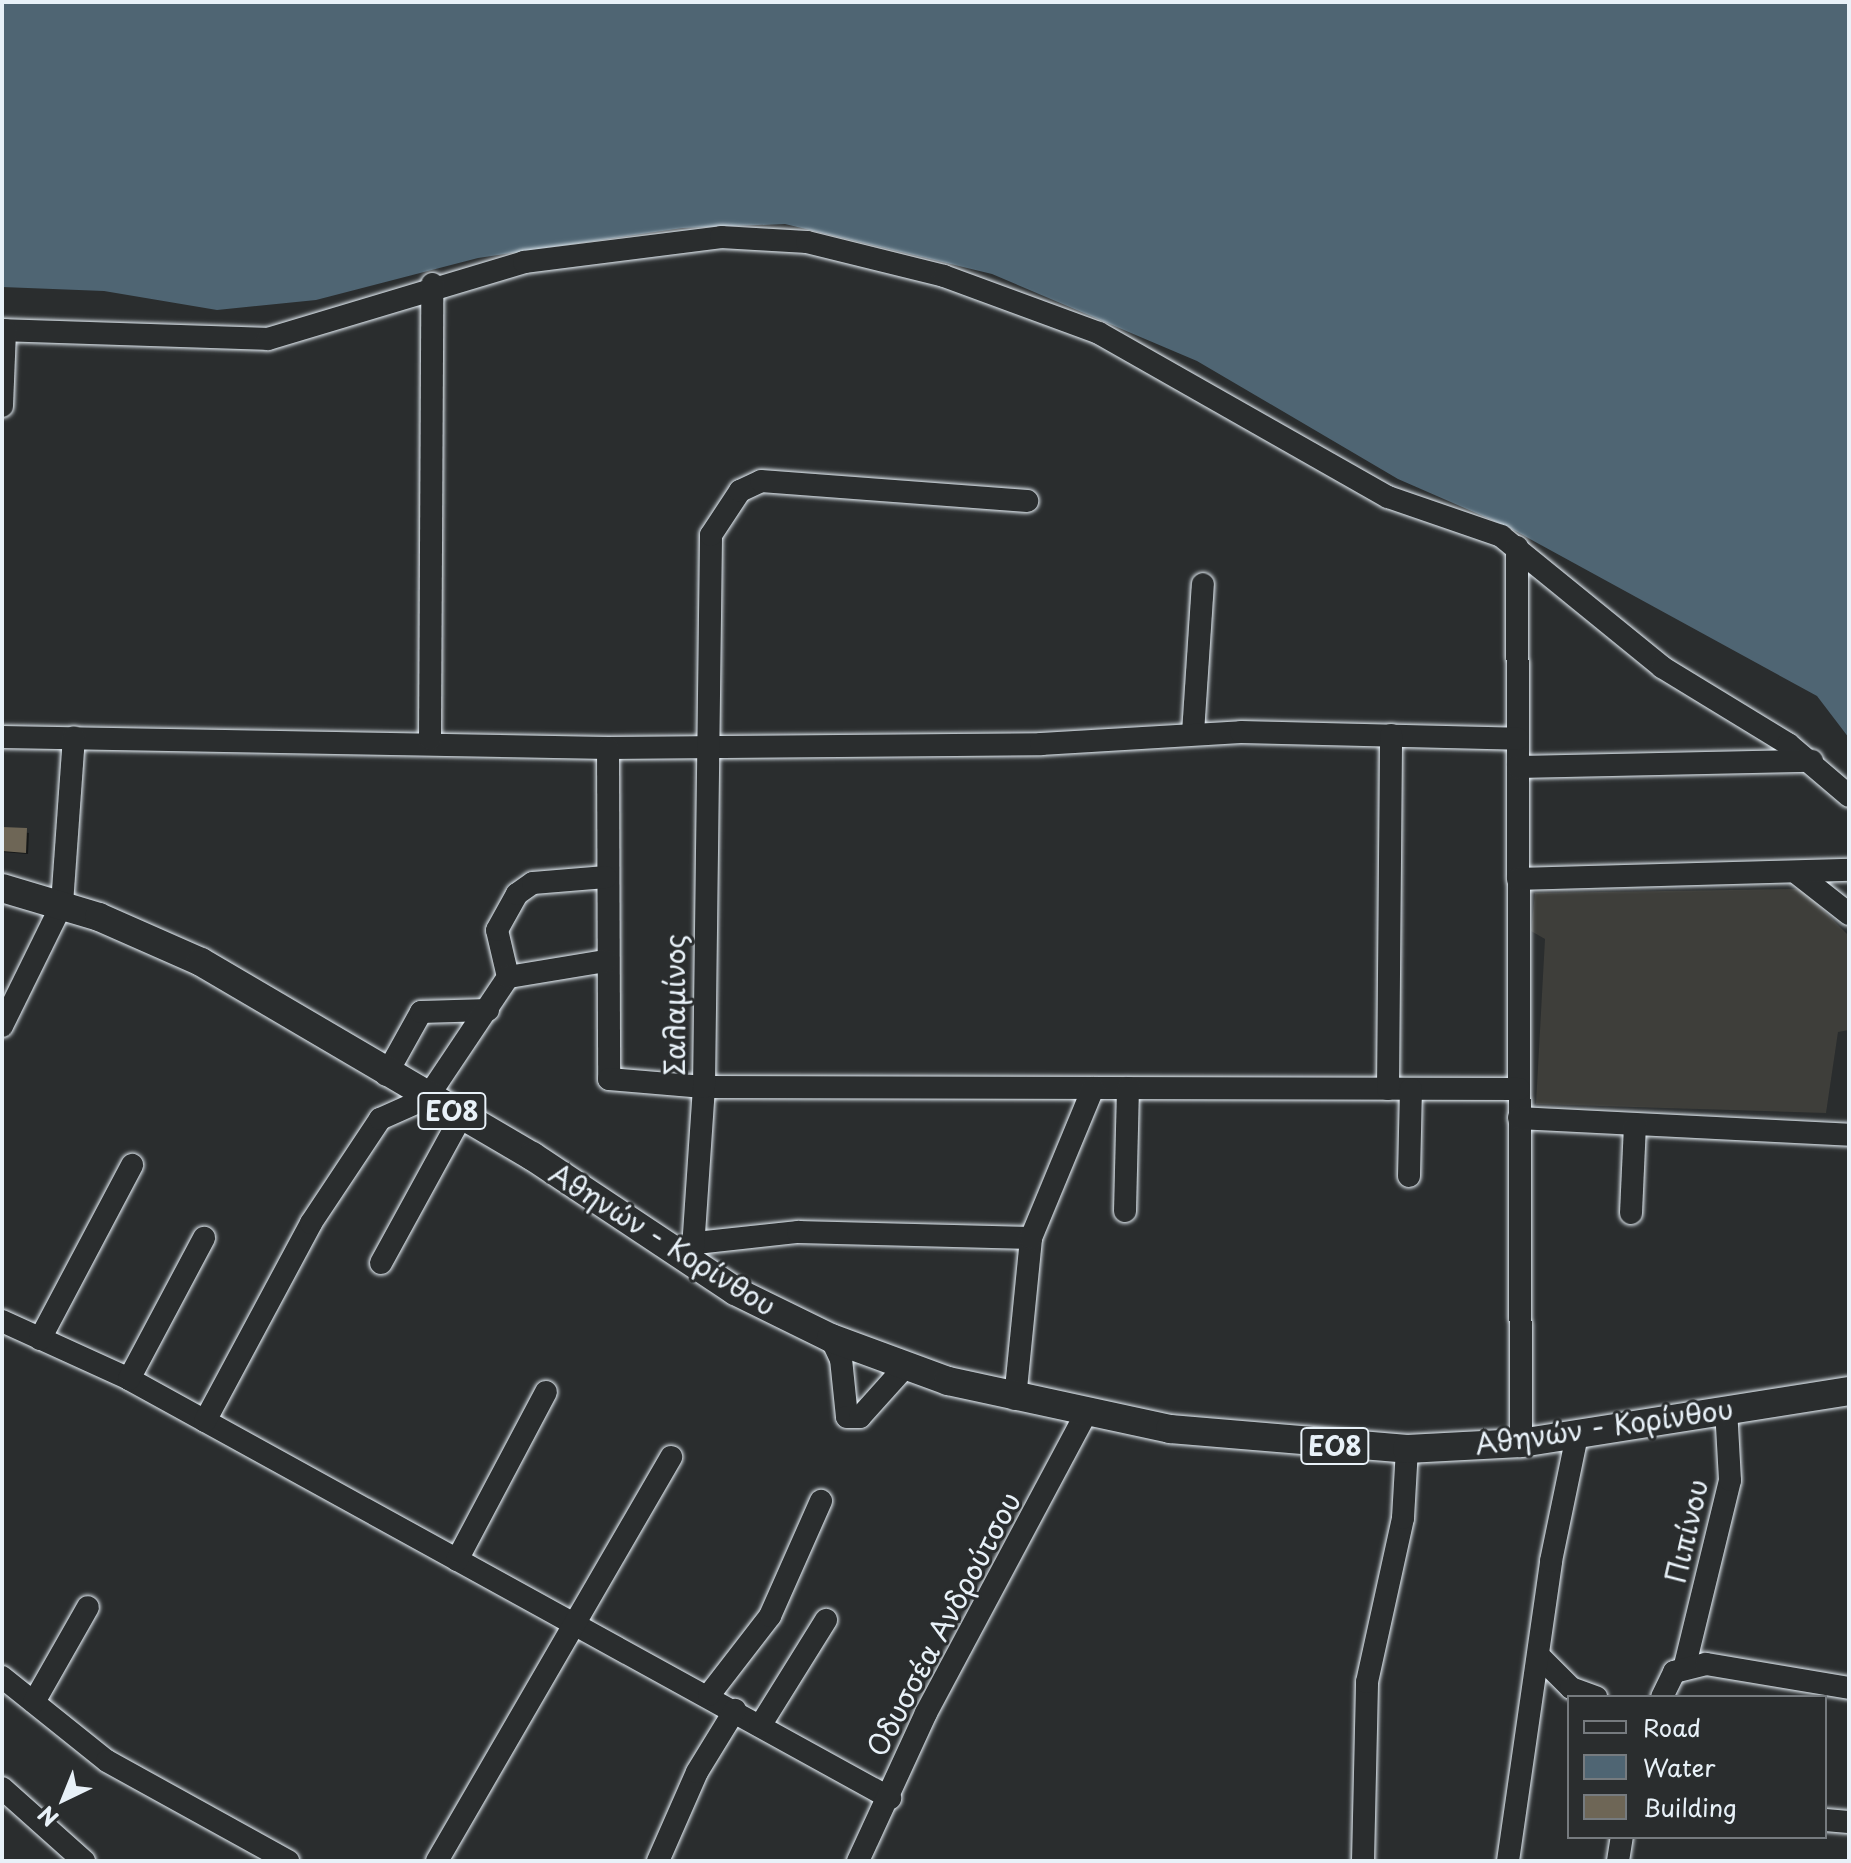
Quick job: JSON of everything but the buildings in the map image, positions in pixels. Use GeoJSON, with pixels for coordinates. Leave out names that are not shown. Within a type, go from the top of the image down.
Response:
{"type":"FeatureCollection","features":[{"type":"Feature","properties":{"kind":"main road","name":"Αθηνών - Κορίνθου"},"geometry":{"type":"LineString","coordinates":[[2,888],[62,904],[201,962],[386,1075],[462,1115],[694,1253],[831,1338],[906,1366],[1015,1399],[1085,1415],[1253,1440],[1407,1449],[1521,1443],[1849,1391]]}},
{"type":"Feature","properties":{"kind":"street"},"geometry":{"type":"LineString","coordinates":[[2,406],[4,330],[268,339],[387,305],[432,284],[656,241],[763,236],[836,249],[1061,315],[1388,497],[1517,547],[1662,667],[1812,761],[1849,796]]}},
{"type":"Feature","properties":{"kind":"street"},"geometry":{"type":"LineString","coordinates":[[430,739],[432,284]]}},
{"type":"Feature","properties":{"kind":"street","name":"Σαλαμίνος"},"geometry":{"type":"LineString","coordinates":[[694,1253],[704,1087],[711,535],[740,491],[761,481],[1027,501]]}},
{"type":"Feature","properties":{"kind":"street"},"geometry":{"type":"LineString","coordinates":[[1517,547],[1521,1443]]}},
{"type":"Feature","properties":{"kind":"street"},"geometry":{"type":"LineString","coordinates":[[1193,733],[1203,584]]}},
{"type":"Feature","properties":{"kind":"street"},"geometry":{"type":"LineString","coordinates":[[2,737],[430,739],[608,748],[1041,744],[1193,733],[1518,739]]}},
{"type":"Feature","properties":{"kind":"street"},"geometry":{"type":"LineString","coordinates":[[1388,1089],[1391,735]]}},
{"type":"Feature","properties":{"kind":"street"},"geometry":{"type":"LineString","coordinates":[[2,1026],[62,904],[74,737]]}},
{"type":"Feature","properties":{"kind":"street"},"geometry":{"type":"LineString","coordinates":[[608,748],[606,961],[609,1079],[704,1087],[1519,1089]]}},
{"type":"Feature","properties":{"kind":"street"},"geometry":{"type":"LineString","coordinates":[[1518,767],[1812,761]]}},
{"type":"Feature","properties":{"kind":"street"},"geometry":{"type":"LineString","coordinates":[[1518,879],[1798,874],[1849,870]]}},
{"type":"Feature","properties":{"kind":"street"},"geometry":{"type":"LineString","coordinates":[[1798,874],[1849,914]]}},
{"type":"Feature","properties":{"kind":"street"},"geometry":{"type":"LineString","coordinates":[[205,1421],[357,1151],[380,1119],[427,1098],[508,977],[497,930],[517,894],[533,883],[606,877]]}},
{"type":"Feature","properties":{"kind":"street"},"geometry":{"type":"LineString","coordinates":[[508,977],[606,961]]}},
{"type":"Feature","properties":{"kind":"street"},"geometry":{"type":"LineString","coordinates":[[386,1075],[421,1012],[488,1010]]}},
{"type":"Feature","properties":{"kind":"street"},"geometry":{"type":"LineString","coordinates":[[1015,1399],[1031,1238],[1093,1088]]}},
{"type":"Feature","properties":{"kind":"street"},"geometry":{"type":"LineString","coordinates":[[1125,1211],[1128,1088]]}},
{"type":"Feature","properties":{"kind":"street"},"geometry":{"type":"LineString","coordinates":[[1409,1176],[1411,1089]]}},
{"type":"Feature","properties":{"kind":"street"},"geometry":{"type":"LineString","coordinates":[[381,1263],[462,1115]]}},
{"type":"Feature","properties":{"kind":"street"},"geometry":{"type":"LineString","coordinates":[[1519,1118],[1849,1135]]}},
{"type":"Feature","properties":{"kind":"street"},"geometry":{"type":"LineString","coordinates":[[1631,1213],[1635,1126]]}},
{"type":"Feature","properties":{"kind":"street"},"geometry":{"type":"LineString","coordinates":[[40,1339],[132,1165]]}},
{"type":"Feature","properties":{"kind":"street"},"geometry":{"type":"LineString","coordinates":[[694,1253],[798,1232],[1031,1238]]}},
{"type":"Feature","properties":{"kind":"street"},"geometry":{"type":"LineString","coordinates":[[129,1379],[204,1238]]}},
{"type":"Feature","properties":{"kind":"street"},"geometry":{"type":"LineString","coordinates":[[2,1321],[129,1379],[709,1695],[890,1798]]}},
{"type":"Feature","properties":{"kind":"street"},"geometry":{"type":"LineString","coordinates":[[831,1338],[841,1359],[847,1417],[860,1417],[906,1366]]}},
{"type":"Feature","properties":{"kind":"street"},"geometry":{"type":"LineString","coordinates":[[457,1560],[546,1392]]}},
{"type":"Feature","properties":{"kind":"street","name":"Πιπίνου"},"geometry":{"type":"LineString","coordinates":[[1685,1665],[1730,1480],[1726,1409]]}},
{"type":"Feature","properties":{"kind":"street","name":"Οδυσσέα Ανδρούτσου"},"geometry":{"type":"LineString","coordinates":[[858,1861],[890,1798],[926,1713],[1085,1415]]}},
{"type":"Feature","properties":{"kind":"street"},"geometry":{"type":"LineString","coordinates":[[1508,1861],[1577,1435]]}},
{"type":"Feature","properties":{"kind":"street"},"geometry":{"type":"LineString","coordinates":[[1363,1861],[1367,1682],[1403,1518],[1407,1449]]}},
{"type":"Feature","properties":{"kind":"street"},"geometry":{"type":"LineString","coordinates":[[437,1861],[543,1672],[578,1626],[671,1457]]}},
{"type":"Feature","properties":{"kind":"street"},"geometry":{"type":"LineString","coordinates":[[709,1695],[770,1616],[821,1501]]}},
{"type":"Feature","properties":{"kind":"street"},"geometry":{"type":"LineString","coordinates":[[34,1702],[88,1607]]}},
{"type":"Feature","properties":{"kind":"street"},"geometry":{"type":"LineString","coordinates":[[760,1726],[826,1620]]}},
{"type":"Feature","properties":{"kind":"street"},"geometry":{"type":"LineString","coordinates":[[1539,1656],[1571,1688],[1590,1695]]}},
{"type":"Feature","properties":{"kind":"street"},"geometry":{"type":"LineString","coordinates":[[1663,1695],[1685,1665],[1849,1688]]}},
{"type":"Feature","properties":{"kind":"street"},"geometry":{"type":"LineString","coordinates":[[2,1677],[107,1761],[288,1861]]}},
{"type":"Feature","properties":{"kind":"street"},"geometry":{"type":"LineString","coordinates":[[658,1861],[697,1772],[735,1710]]}},
{"type":"Feature","properties":{"kind":"street"},"geometry":{"type":"LineString","coordinates":[[2,1788],[84,1861]]}},
{"type":"Feature","properties":{"kind":"street"},"geometry":{"type":"LineString","coordinates":[[1827,1820],[1849,1822]]}},
{"type":"Feature","properties":{"kind":"street"},"geometry":{"type":"LineString","coordinates":[[1618,1861],[1622,1839]]}},
{"type":"Feature","properties":{"kind":"shaded area"},"geometry":{"type":"Polygon","coordinates":[[[1802,889],[1849,936],[1849,1030],[1838,1032],[1826,1113],[1536,1104],[1545,939],[1531,931],[1535,893],[1802,889]]]}},
{"type":"Feature","properties":{"kind":"water"},"geometry":{"type":"Polygon","coordinates":[[[2,2],[1849,2],[1849,738],[1817,696],[1508,527],[1398,479],[1197,361],[992,274],[785,224],[683,228],[478,258],[316,300],[217,310],[104,291],[2,287],[2,2]]]}}]}
